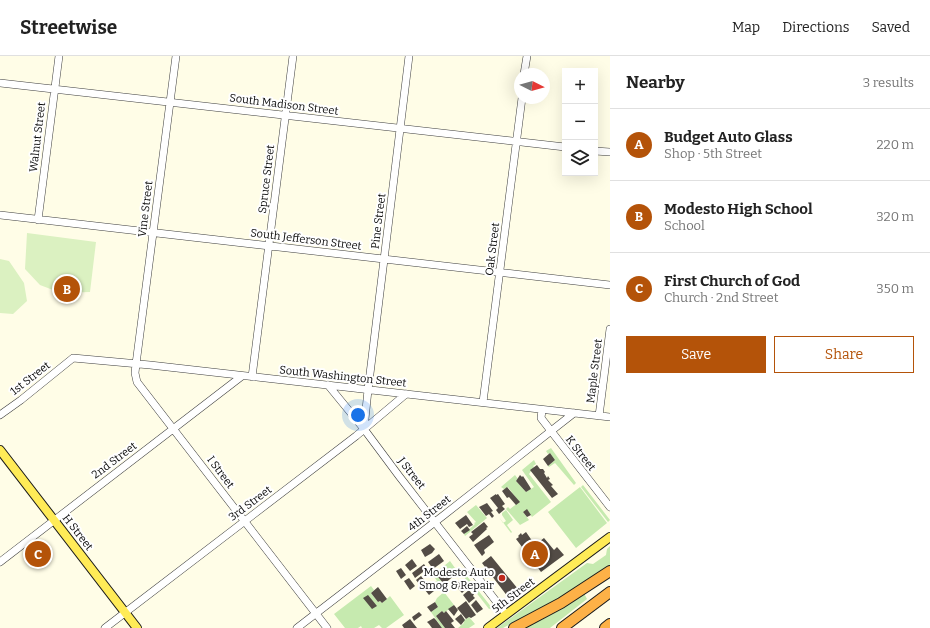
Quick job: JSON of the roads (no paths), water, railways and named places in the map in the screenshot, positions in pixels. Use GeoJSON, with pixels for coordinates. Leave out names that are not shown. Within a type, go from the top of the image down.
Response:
{"type":"FeatureCollection","features":[{"type":"Feature","properties":{"kind":"highway"},"geometry":{"type":"LineString","coordinates":[[514,628],[561,603],[610,571]]}},
{"type":"Feature","properties":{"kind":"highway"},"geometry":{"type":"LineString","coordinates":[[562,628],[610,592]]}},
{"type":"Feature","properties":{"kind":"highway"},"geometry":{"type":"LineString","coordinates":[[605,628],[610,624]]}},
{"type":"Feature","properties":{"kind":"main road","name":"H Street"},"geometry":{"type":"LineString","coordinates":[[0,450],[137,628]]}},
{"type":"Feature","properties":{"kind":"main road","name":"5th Street"},"geometry":{"type":"LineString","coordinates":[[488,628],[610,537]]}},
{"type":"Feature","properties":{"kind":"street","name":"Walnut Street"},"geometry":{"type":"LineString","coordinates":[[38,220],[59,56]]}},
{"type":"Feature","properties":{"kind":"street","name":"Vine Street"},"geometry":{"type":"LineString","coordinates":[[136,364],[176,56]]}},
{"type":"Feature","properties":{"kind":"street","name":"Spruce Street"},"geometry":{"type":"LineString","coordinates":[[252,377],[293,56]]}},
{"type":"Feature","properties":{"kind":"street","name":"Pine Street"},"geometry":{"type":"LineString","coordinates":[[364,429],[409,56]]}},
{"type":"Feature","properties":{"kind":"street"},"geometry":{"type":"LineString","coordinates":[[525,68],[527,56]]}},
{"type":"Feature","properties":{"kind":"street","name":"South Madison Street"},"geometry":{"type":"LineString","coordinates":[[0,83],[562,147]]}},
{"type":"Feature","properties":{"kind":"street","name":"Oak Street"},"geometry":{"type":"LineString","coordinates":[[484,402],[521,104]]}},
{"type":"Feature","properties":{"kind":"street"},"geometry":{"type":"LineString","coordinates":[[598,151],[610,152]]}},
{"type":"Feature","properties":{"kind":"street","name":"South Jefferson Street"},"geometry":{"type":"LineString","coordinates":[[0,215],[610,285]]}},
{"type":"Feature","properties":{"kind":"street","name":"Maple Street"},"geometry":{"type":"LineString","coordinates":[[599,416],[610,329]]}},
{"type":"Feature","properties":{"kind":"street","name":"South Washington Street"},"geometry":{"type":"LineString","coordinates":[[73,358],[610,417]]}},
{"type":"Feature","properties":{"kind":"street","name":"1st Street"},"geometry":{"type":"LineString","coordinates":[[0,415],[73,358]]}},
{"type":"Feature","properties":{"kind":"street","name":"I Street"},"geometry":{"type":"LineString","coordinates":[[136,364],[135,373],[137,382],[327,628]]}},
{"type":"Feature","properties":{"kind":"street","name":"2nd Street"},"geometry":{"type":"LineString","coordinates":[[0,562],[242,376]]}},
{"type":"Feature","properties":{"kind":"street","name":"J Street"},"geometry":{"type":"LineString","coordinates":[[328,385],[364,429],[506,614]]}},
{"type":"Feature","properties":{"kind":"street","name":"3rd Street"},"geometry":{"type":"LineString","coordinates":[[106,628],[364,429],[406,394]]}},
{"type":"Feature","properties":{"kind":"street","name":"K Street"},"geometry":{"type":"LineString","coordinates":[[542,410],[541,418],[610,508]]}},
{"type":"Feature","properties":{"kind":"street","name":"4th Street"},"geometry":{"type":"LineString","coordinates":[[297,628],[574,413]]}},
{"type":"Feature","properties":{"kind":"place","name":"Modesto High School"},"geometry":{"type":"Point","coordinates":[67,289]}},
{"type":"Feature","properties":{"kind":"place","name":"First Church of God"},"geometry":{"type":"Point","coordinates":[38,554]}},
{"type":"Feature","properties":{"kind":"place","name":"Budget Auto Glass"},"geometry":{"type":"Point","coordinates":[535,554]}},
{"type":"Feature","properties":{"kind":"place","name":"Modesto Auto Smog & Repair"},"geometry":{"type":"Point","coordinates":[502,578]}}]}
